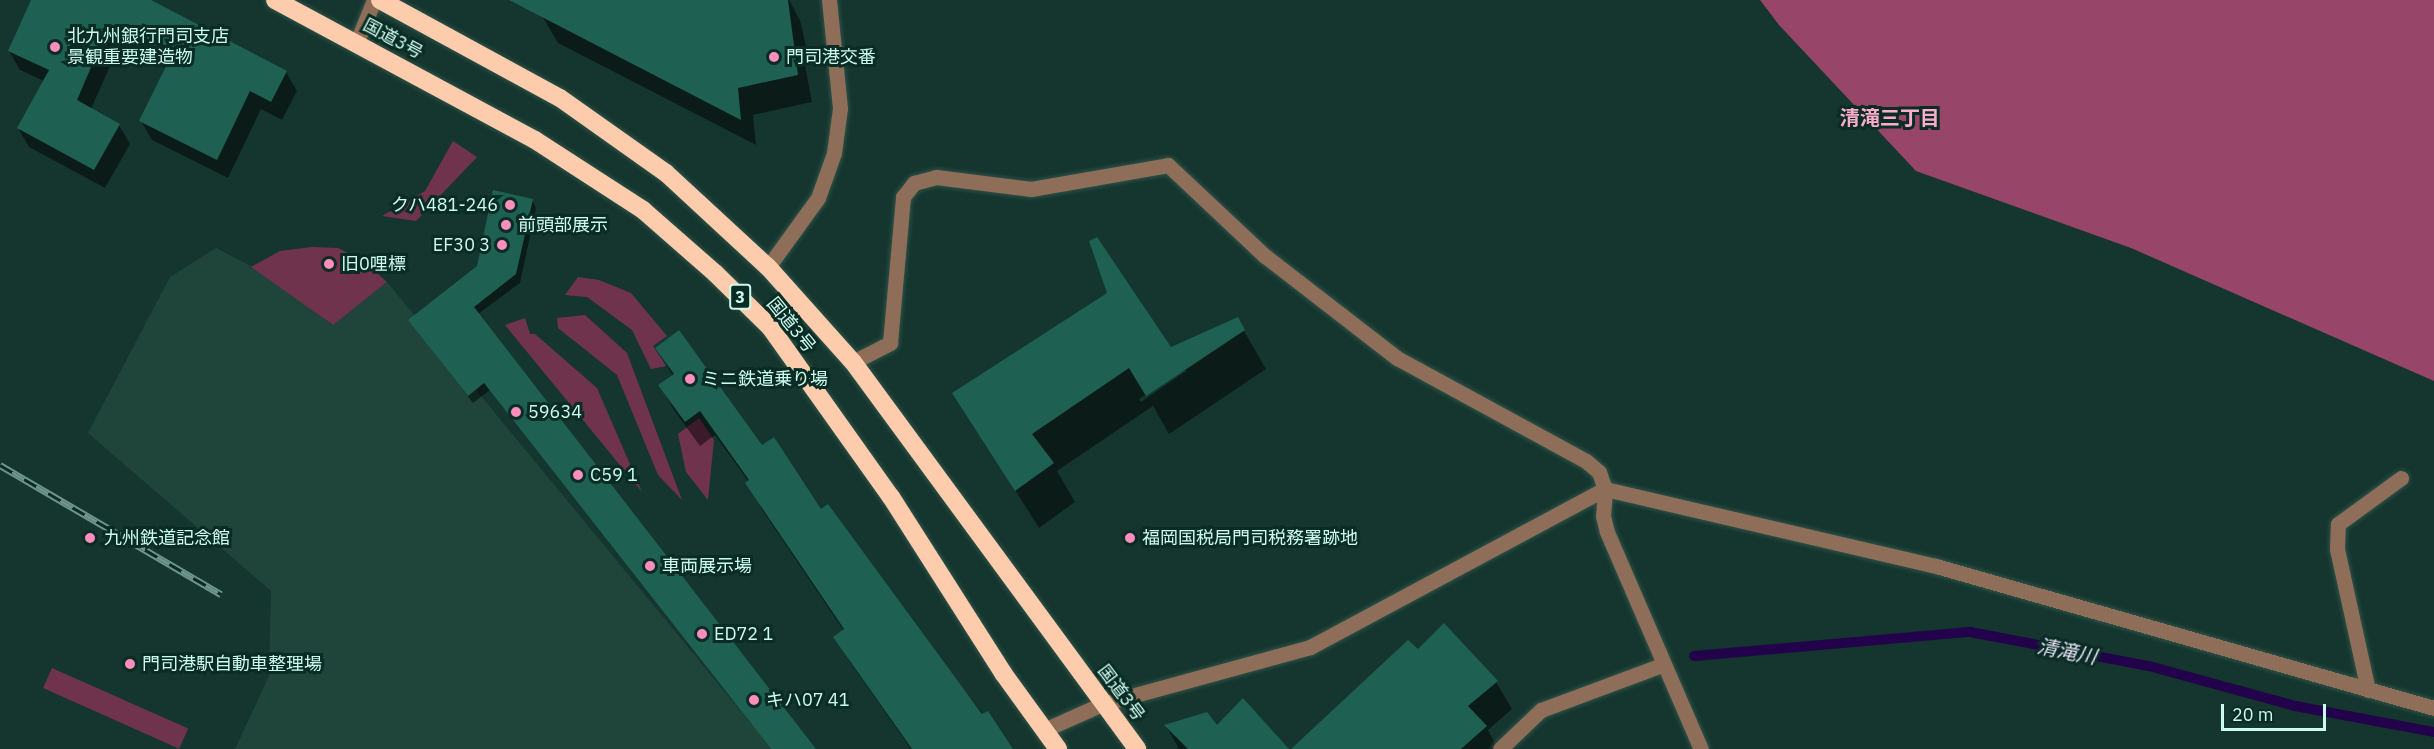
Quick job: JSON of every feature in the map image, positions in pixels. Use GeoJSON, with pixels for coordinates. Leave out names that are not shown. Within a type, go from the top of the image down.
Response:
{"type":"FeatureCollection","features":[{"type":"Feature","properties":{"kind":"highway","name":"国道3号"},"geometry":{"type":"LineString","coordinates":[[275,0],[535,140],[643,210],[771,327],[891,497],[1058,749]]}},
{"type":"Feature","properties":{"kind":"highway","name":"国道3号"},"geometry":{"type":"LineString","coordinates":[[380,0],[560,98],[666,173],[768,267],[853,362],[1137,749]]}},
{"type":"Feature","properties":{"kind":"street"},"geometry":{"type":"LineString","coordinates":[[356,44],[374,0]]}},
{"type":"Feature","properties":{"kind":"street"},"geometry":{"type":"LineString","coordinates":[[768,267],[818,198],[834,153],[840,108],[829,0]]}},
{"type":"Feature","properties":{"kind":"street"},"geometry":{"type":"LineString","coordinates":[[853,362],[890,343],[903,197],[914,183],[936,177],[1031,189],[1168,165],[1265,256],[1397,358],[1586,460],[1599,472],[1605,489],[1603,516],[1607,532],[1662,665],[1701,749]]}},
{"type":"Feature","properties":{"kind":"street"},"geometry":{"type":"LineString","coordinates":[[2368,690],[2337,549],[2338,524],[2401,478]]}},
{"type":"Feature","properties":{"kind":"street"},"geometry":{"type":"LineString","coordinates":[[1044,730],[1102,704],[1310,646],[1605,489],[1936,566],[2434,708]]}},
{"type":"Feature","properties":{"kind":"street"},"geometry":{"type":"LineString","coordinates":[[1500,749],[1541,710],[1662,665]]}},
{"type":"Feature","properties":{"kind":"shaded area"},"geometry":{"type":"Polygon","coordinates":[[[1760,0],[2434,0],[2434,381],[2131,248],[1916,171],[1779,25],[1760,0]]]}},
{"type":"Feature","properties":{"kind":"shaded area"},"geometry":{"type":"Polygon","coordinates":[[[453,141],[477,157],[416,221],[382,216],[425,191],[453,141]]]}},
{"type":"Feature","properties":{"kind":"shaded area"},"geometry":{"type":"Polygon","coordinates":[[[312,247],[338,248],[365,262],[387,282],[333,325],[251,267],[280,251],[312,247]]]}},
{"type":"Feature","properties":{"kind":"shaded area"},"geometry":{"type":"Polygon","coordinates":[[[216,248],[266,274],[332,325],[387,282],[772,749],[235,749],[269,676],[271,591],[88,433],[170,277],[216,248]]]}},
{"type":"Feature","properties":{"kind":"shaded area"},"geometry":{"type":"Polygon","coordinates":[[[578,277],[599,280],[631,293],[667,336],[653,346],[666,366],[651,369],[632,330],[587,297],[565,295],[578,277]]]}},
{"type":"Feature","properties":{"kind":"shaded area"},"geometry":{"type":"Polygon","coordinates":[[[585,315],[627,353],[682,500],[658,475],[617,375],[558,328],[557,318],[585,315]]]}},
{"type":"Feature","properties":{"kind":"shaded area"},"geometry":{"type":"Polygon","coordinates":[[[525,318],[530,334],[535,334],[597,388],[642,492],[505,325],[525,318]]]}},
{"type":"Feature","properties":{"kind":"shaded area"},"geometry":{"type":"Polygon","coordinates":[[[699,418],[714,440],[708,500],[686,472],[678,434],[699,418]]]}},
{"type":"Feature","properties":{"kind":"shaded area"},"geometry":{"type":"Polygon","coordinates":[[[52,668],[188,729],[179,749],[43,688],[52,668]]]}},
{"type":"Feature","properties":{"kind":"building"},"geometry":{"type":"Polygon","coordinates":[[[31,0],[151,0],[287,71],[271,102],[250,91],[217,160],[139,121],[170,58],[108,28],[77,100],[120,124],[94,170],[17,128],[49,70],[8,51],[31,0]]]}},
{"type":"Feature","properties":{"kind":"building"},"geometry":{"type":"Polygon","coordinates":[[[509,0],[788,0],[798,75],[738,88],[741,120],[509,0]]]}},
{"type":"Feature","properties":{"kind":"building","name":"車両展示場"},"geometry":{"type":"Polygon","coordinates":[[[493,190],[533,199],[516,274],[474,307],[816,749],[771,749],[484,383],[468,396],[408,320],[477,266],[493,190]]]}},
{"type":"Feature","properties":{"kind":"building"},"geometry":{"type":"Polygon","coordinates":[[[1097,237],[1171,347],[1238,317],[1245,330],[1146,396],[1129,368],[1032,434],[1054,463],[1015,491],[952,393],[1107,293],[1089,241],[1097,237]]]}},
{"type":"Feature","properties":{"kind":"building"},"geometry":{"type":"Polygon","coordinates":[[[679,330],[762,445],[774,437],[821,509],[828,504],[982,714],[988,711],[1013,749],[912,749],[833,637],[844,629],[745,483],[749,480],[700,411],[685,422],[658,385],[674,374],[655,348],[679,330]]]}},
{"type":"Feature","properties":{"kind":"building"},"geometry":{"type":"Polygon","coordinates":[[[1444,623],[1498,681],[1468,706],[1487,726],[1461,749],[1291,749],[1408,640],[1418,649],[1444,623]]]}},
{"type":"Feature","properties":{"kind":"building"},"geometry":{"type":"Polygon","coordinates":[[[1243,698],[1289,749],[1188,749],[1164,725],[1207,712],[1217,725],[1243,698]]]}},
{"type":"Feature","properties":{"kind":"waterway","name":"清滝川"},"geometry":{"type":"LineString","coordinates":[[1694,656],[1970,632],[2149,666],[2295,706],[2434,732]]}},
{"type":"Feature","properties":{"kind":"railway"},"geometry":{"type":"LineString","coordinates":[[0,465],[221,594]]}},
{"type":"Feature","properties":{"kind":"place","name":"北九州銀行門司支店 景観重要建造物"},"geometry":{"type":"Point","coordinates":[55,47]}},
{"type":"Feature","properties":{"kind":"place","name":"門司港交番"},"geometry":{"type":"Point","coordinates":[774,57]}},
{"type":"Feature","properties":{"kind":"place","name":"クハ481-246"},"geometry":{"type":"Point","coordinates":[510,205]}},
{"type":"Feature","properties":{"kind":"place","name":"前頭部展示"},"geometry":{"type":"Point","coordinates":[506,225]}},
{"type":"Feature","properties":{"kind":"place","name":"EF30 3"},"geometry":{"type":"Point","coordinates":[502,245]}},
{"type":"Feature","properties":{"kind":"place","name":"旧0哩標"},"geometry":{"type":"Point","coordinates":[329,264]}},
{"type":"Feature","properties":{"kind":"place","name":"ミニ鉄道乗り場"},"geometry":{"type":"Point","coordinates":[690,379]}},
{"type":"Feature","properties":{"kind":"place","name":"59634"},"geometry":{"type":"Point","coordinates":[516,412]}},
{"type":"Feature","properties":{"kind":"place","name":"C59 1"},"geometry":{"type":"Point","coordinates":[578,475]}},
{"type":"Feature","properties":{"kind":"place","name":"九州鉄道記念館"},"geometry":{"type":"Point","coordinates":[90,538]}},
{"type":"Feature","properties":{"kind":"place","name":"福岡国税局門司税務署跡地"},"geometry":{"type":"Point","coordinates":[1130,538]}},
{"type":"Feature","properties":{"kind":"place","name":"車両展示場"},"geometry":{"type":"Point","coordinates":[650,566]}},
{"type":"Feature","properties":{"kind":"place","name":"ED72 1"},"geometry":{"type":"Point","coordinates":[702,634]}},
{"type":"Feature","properties":{"kind":"place","name":"門司港駅自動車整理場"},"geometry":{"type":"Point","coordinates":[130,664]}},
{"type":"Feature","properties":{"kind":"place","name":"キハ07 41"},"geometry":{"type":"Point","coordinates":[754,700]}},
{"type":"Feature","properties":{"kind":"district","name":"清滝三丁目"},"geometry":{"type":"Point","coordinates":[1890,117]}}]}
